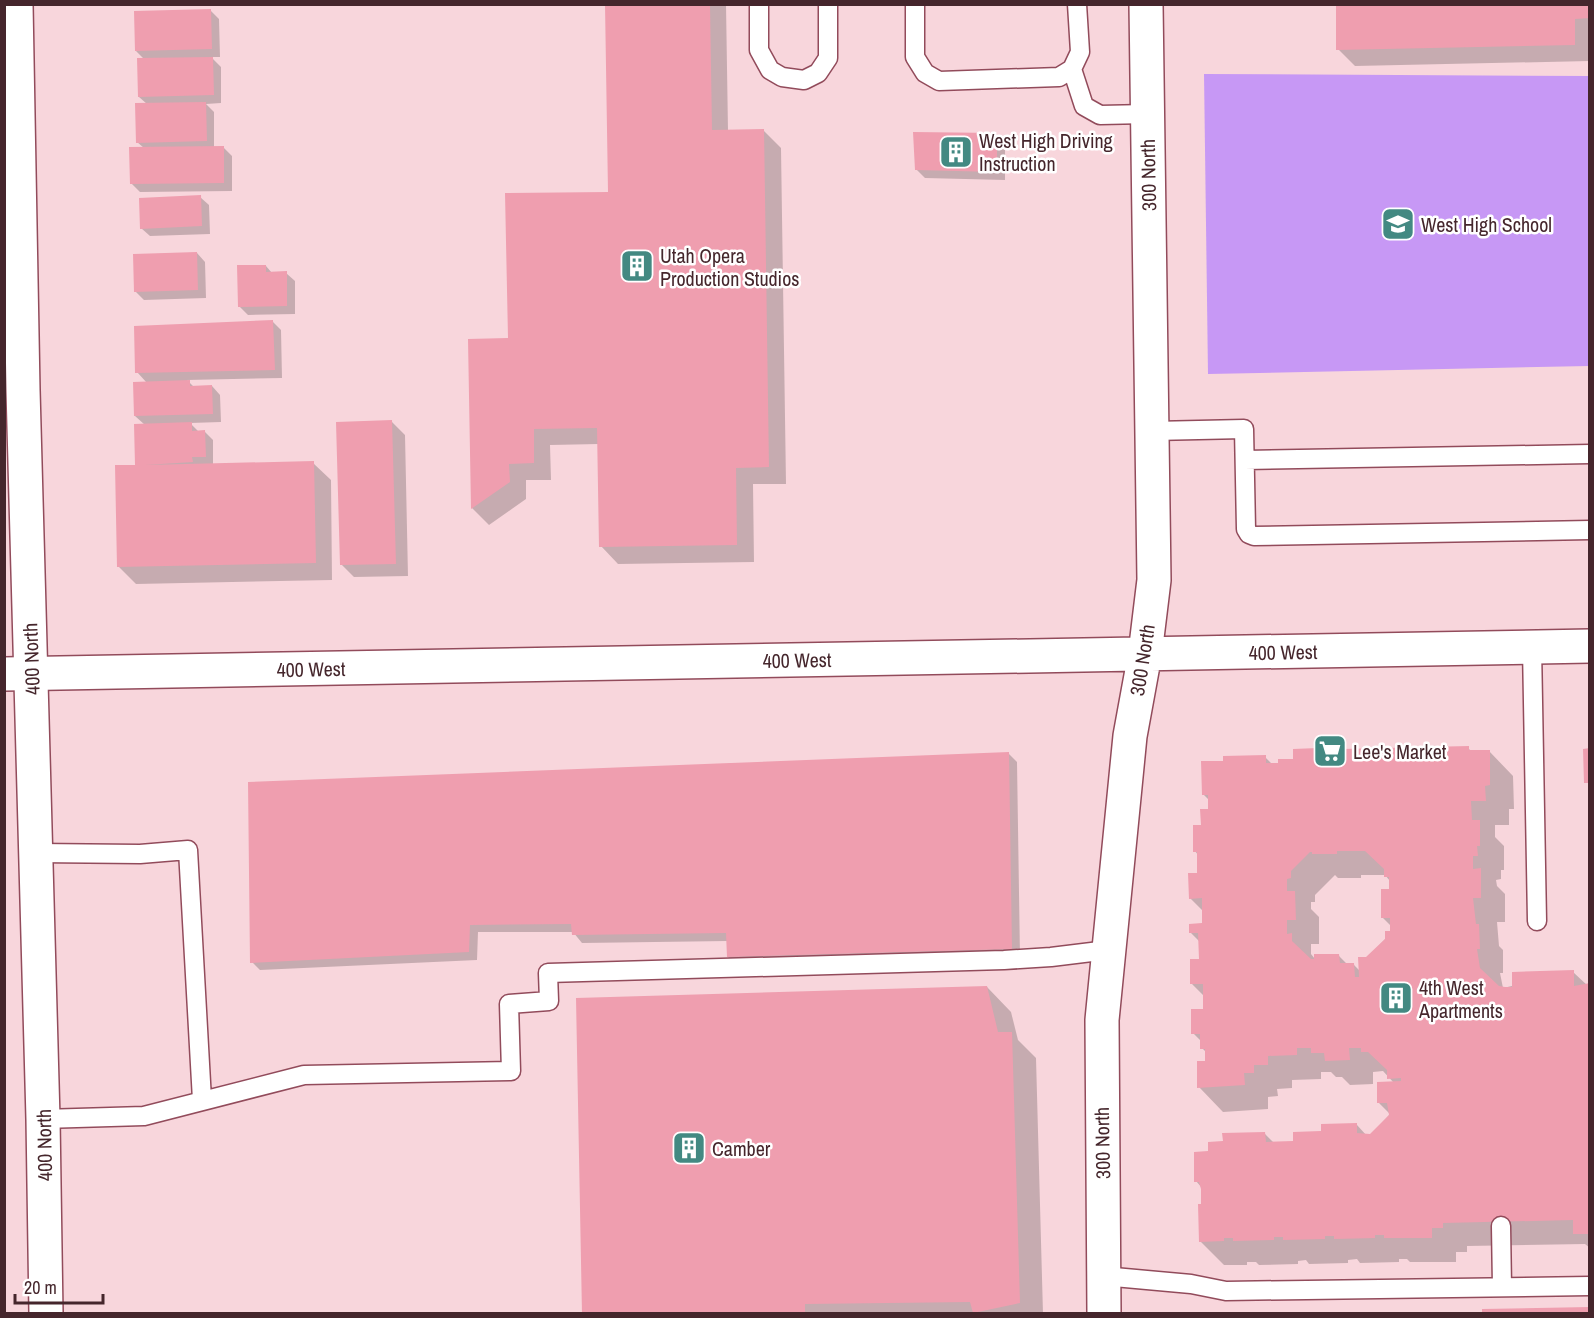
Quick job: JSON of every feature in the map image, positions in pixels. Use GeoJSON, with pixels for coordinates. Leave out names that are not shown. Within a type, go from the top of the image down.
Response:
{"type":"FeatureCollection","features":[{"type":"Feature","properties":{"kind":"street","name":"400 North"},"geometry":{"type":"LineString","coordinates":[[16,4],[23,390],[18,674],[36,853],[46,1314]]}},
{"type":"Feature","properties":{"kind":"street","name":"300 North"},"geometry":{"type":"LineString","coordinates":[[1104,1314],[1102,1020],[1130,736],[1145,654],[1154,580],[1146,4]]}},
{"type":"Feature","properties":{"kind":"street","name":"400 West"},"geometry":{"type":"LineString","coordinates":[[18,674],[1590,646]]}},
{"type":"Feature","properties":{"kind":"lane"},"geometry":{"type":"LineString","coordinates":[[759,4],[759,50],[770,70],[782,77],[804,80],[818,73],[828,58],[828,4]]}},
{"type":"Feature","properties":{"kind":"lane"},"geometry":{"type":"LineString","coordinates":[[915,4],[915,57],[925,73],[939,81],[1059,77],[1072,69],[1080,52],[1077,4]]}},
{"type":"Feature","properties":{"kind":"lane"},"geometry":{"type":"LineString","coordinates":[[1072,69],[1084,106],[1100,115],[1148,114]]}},
{"type":"Feature","properties":{"kind":"lane"},"geometry":{"type":"LineString","coordinates":[[1153,431],[1244,429],[1246,529],[1254,536],[1590,531]]}},
{"type":"Feature","properties":{"kind":"lane"},"geometry":{"type":"LineString","coordinates":[[1245,460],[1590,454]]}},
{"type":"Feature","properties":{"kind":"lane"},"geometry":{"type":"LineString","coordinates":[[1532,647],[1537,921]]}},
{"type":"Feature","properties":{"kind":"lane"},"geometry":{"type":"LineString","coordinates":[[36,853],[140,854],[188,850],[202,1100]]}},
{"type":"Feature","properties":{"kind":"lane"},"geometry":{"type":"LineString","coordinates":[[43,1119],[144,1116],[304,1075],[511,1071],[509,1004],[549,1002],[548,973],[1004,960],[1108,950]]}},
{"type":"Feature","properties":{"kind":"lane"},"geometry":{"type":"LineString","coordinates":[[1501,1226],[1502,1287]]}},
{"type":"Feature","properties":{"kind":"lane"},"geometry":{"type":"LineString","coordinates":[[1103,1276],[1191,1284],[1226,1291],[1590,1286]]}},
{"type":"Feature","properties":{"kind":"shaded area"},"geometry":{"type":"Polygon","coordinates":[[[1204,74],[1589,76],[1589,366],[1208,374],[1204,74]]]}},
{"type":"Feature","properties":{"kind":"building","name":"Utah Opera Production Studios"},"geometry":{"type":"Polygon","coordinates":[[[605,4],[710,4],[712,130],[764,129],[769,467],[736,468],[737,545],[599,547],[597,428],[534,429],[534,463],[509,464],[510,482],[471,509],[468,339],[508,338],[505,193],[608,192],[605,4]]]}},
{"type":"Feature","properties":{"kind":"building"},"geometry":{"type":"Polygon","coordinates":[[[1336,4],[1590,4],[1590,18],[1575,19],[1575,45],[1336,50],[1336,4]]]}},
{"type":"Feature","properties":{"kind":"building"},"geometry":{"type":"Polygon","coordinates":[[[211,9],[212,49],[135,51],[134,11],[211,9]]]}},
{"type":"Feature","properties":{"kind":"building"},"geometry":{"type":"Polygon","coordinates":[[[213,57],[214,95],[138,97],[137,58],[213,57]]]}},
{"type":"Feature","properties":{"kind":"building"},"geometry":{"type":"Polygon","coordinates":[[[206,102],[207,141],[136,143],[135,103],[206,102]]]}},
{"type":"Feature","properties":{"kind":"building","name":"West High Driving Instruction"},"geometry":{"type":"Polygon","coordinates":[[[913,132],[997,133],[997,172],[915,170],[913,132]]]}},
{"type":"Feature","properties":{"kind":"building"},"geometry":{"type":"Polygon","coordinates":[[[224,146],[224,183],[130,184],[129,147],[224,146]]]}},
{"type":"Feature","properties":{"kind":"building"},"geometry":{"type":"Polygon","coordinates":[[[201,195],[202,226],[140,229],[139,198],[201,195]]]}},
{"type":"Feature","properties":{"kind":"building"},"geometry":{"type":"Polygon","coordinates":[[[197,252],[198,290],[134,292],[133,254],[197,252]]]}},
{"type":"Feature","properties":{"kind":"building"},"geometry":{"type":"Polygon","coordinates":[[[237,265],[266,265],[266,272],[287,271],[287,306],[238,307],[237,265]]]}},
{"type":"Feature","properties":{"kind":"building"},"geometry":{"type":"Polygon","coordinates":[[[273,320],[275,370],[135,373],[134,326],[273,320]]]}},
{"type":"Feature","properties":{"kind":"building"},"geometry":{"type":"Polygon","coordinates":[[[190,380],[190,386],[212,385],[213,414],[134,416],[133,382],[190,380]]]}},
{"type":"Feature","properties":{"kind":"building"},"geometry":{"type":"Polygon","coordinates":[[[392,420],[396,564],[340,565],[336,422],[392,420]]]}},
{"type":"Feature","properties":{"kind":"building"},"geometry":{"type":"Polygon","coordinates":[[[192,422],[192,431],[205,430],[206,457],[192,457],[193,462],[145,465],[314,461],[316,563],[117,567],[115,465],[135,465],[134,424],[192,422]]]}},
{"type":"Feature","properties":{"kind":"building","name":"4th West Apartments"},"geometry":{"type":"Polygon","coordinates":[[[1469,746],[1469,750],[1490,750],[1490,785],[1485,786],[1486,801],[1471,801],[1472,820],[1480,820],[1480,846],[1477,846],[1478,856],[1473,856],[1473,869],[1481,868],[1481,898],[1473,898],[1476,924],[1479,924],[1480,949],[1477,949],[1480,968],[1499,986],[1505,987],[1512,987],[1512,972],[1574,970],[1574,986],[1590,983],[1590,1234],[1573,1234],[1573,1220],[1443,1223],[1443,1228],[1432,1228],[1432,1238],[1384,1238],[1384,1235],[1375,1235],[1375,1238],[1334,1239],[1334,1236],[1325,1236],[1325,1239],[1283,1240],[1283,1237],[1274,1237],[1274,1240],[1233,1241],[1233,1238],[1224,1238],[1224,1241],[1199,1242],[1198,1204],[1201,1204],[1201,1189],[1199,1182],[1194,1182],[1194,1152],[1208,1151],[1208,1142],[1223,1141],[1222,1133],[1265,1132],[1266,1142],[1293,1141],[1293,1132],[1321,1131],[1321,1124],[1357,1123],[1357,1133],[1370,1134],[1389,1115],[1387,1103],[1377,1103],[1377,1082],[1401,1081],[1401,1078],[1387,1079],[1387,1070],[1368,1052],[1361,1052],[1361,1048],[1349,1048],[1350,1060],[1325,1061],[1324,1053],[1311,1053],[1311,1048],[1297,1048],[1297,1055],[1268,1056],[1268,1065],[1254,1065],[1254,1073],[1244,1073],[1245,1085],[1197,1088],[1197,1061],[1205,1061],[1205,1049],[1200,1049],[1200,1034],[1191,1034],[1191,1009],[1203,1009],[1203,984],[1190,984],[1190,959],[1199,959],[1198,933],[1189,933],[1189,924],[1202,923],[1202,898],[1189,899],[1188,873],[1197,873],[1197,852],[1193,852],[1193,825],[1201,825],[1200,809],[1208,809],[1208,795],[1202,795],[1201,761],[1223,761],[1223,756],[1266,755],[1266,763],[1278,763],[1278,759],[1293,759],[1293,749],[1318,748],[1318,759],[1332,758],[1332,762],[1343,762],[1342,749],[1469,746]],[[1337,851],[1337,854],[1312,854],[1310,852],[1291,871],[1291,878],[1287,879],[1287,891],[1295,891],[1296,920],[1287,920],[1287,934],[1292,933],[1292,941],[1311,959],[1314,959],[1314,954],[1339,954],[1340,963],[1354,963],[1355,977],[1359,977],[1358,957],[1366,957],[1385,939],[1385,931],[1390,931],[1390,918],[1381,918],[1381,889],[1389,889],[1389,877],[1384,877],[1384,869],[1365,851],[1337,851]]]}},
{"type":"Feature","properties":{"kind":"building"},"geometry":{"type":"Polygon","coordinates":[[[1590,748],[1590,783],[1584,783],[1583,749],[1590,748]]]}},
{"type":"Feature","properties":{"kind":"building"},"geometry":{"type":"Polygon","coordinates":[[[1009,752],[1012,949],[727,957],[726,933],[572,935],[571,924],[470,925],[469,952],[250,963],[248,782],[1009,752]]]}},
{"type":"Feature","properties":{"kind":"building","name":"Camber"},"geometry":{"type":"Polygon","coordinates":[[[987,986],[998,1032],[1012,1032],[1020,1303],[973,1313],[970,1302],[805,1304],[805,1314],[582,1314],[576,998],[987,986]]]}},
{"type":"Feature","properties":{"kind":"building"},"geometry":{"type":"Polygon","coordinates":[[[1590,1307],[1590,1314],[1482,1314],[1482,1309],[1590,1307]]]}},
{"type":"Feature","properties":{"kind":"place","name":"West High Driving Instruction"},"geometry":{"type":"Point","coordinates":[956,152]}},
{"type":"Feature","properties":{"kind":"place","name":"West High School"},"geometry":{"type":"Point","coordinates":[1398,224]}},
{"type":"Feature","properties":{"kind":"place","name":"Utah Opera Production Studios"},"geometry":{"type":"Point","coordinates":[637,266]}},
{"type":"Feature","properties":{"kind":"place","name":"Lee's Market"},"geometry":{"type":"Point","coordinates":[1330,751]}},
{"type":"Feature","properties":{"kind":"place","name":"4th West Apartments"},"geometry":{"type":"Point","coordinates":[1396,998]}},
{"type":"Feature","properties":{"kind":"place","name":"Camber"},"geometry":{"type":"Point","coordinates":[689,1148]}}]}
